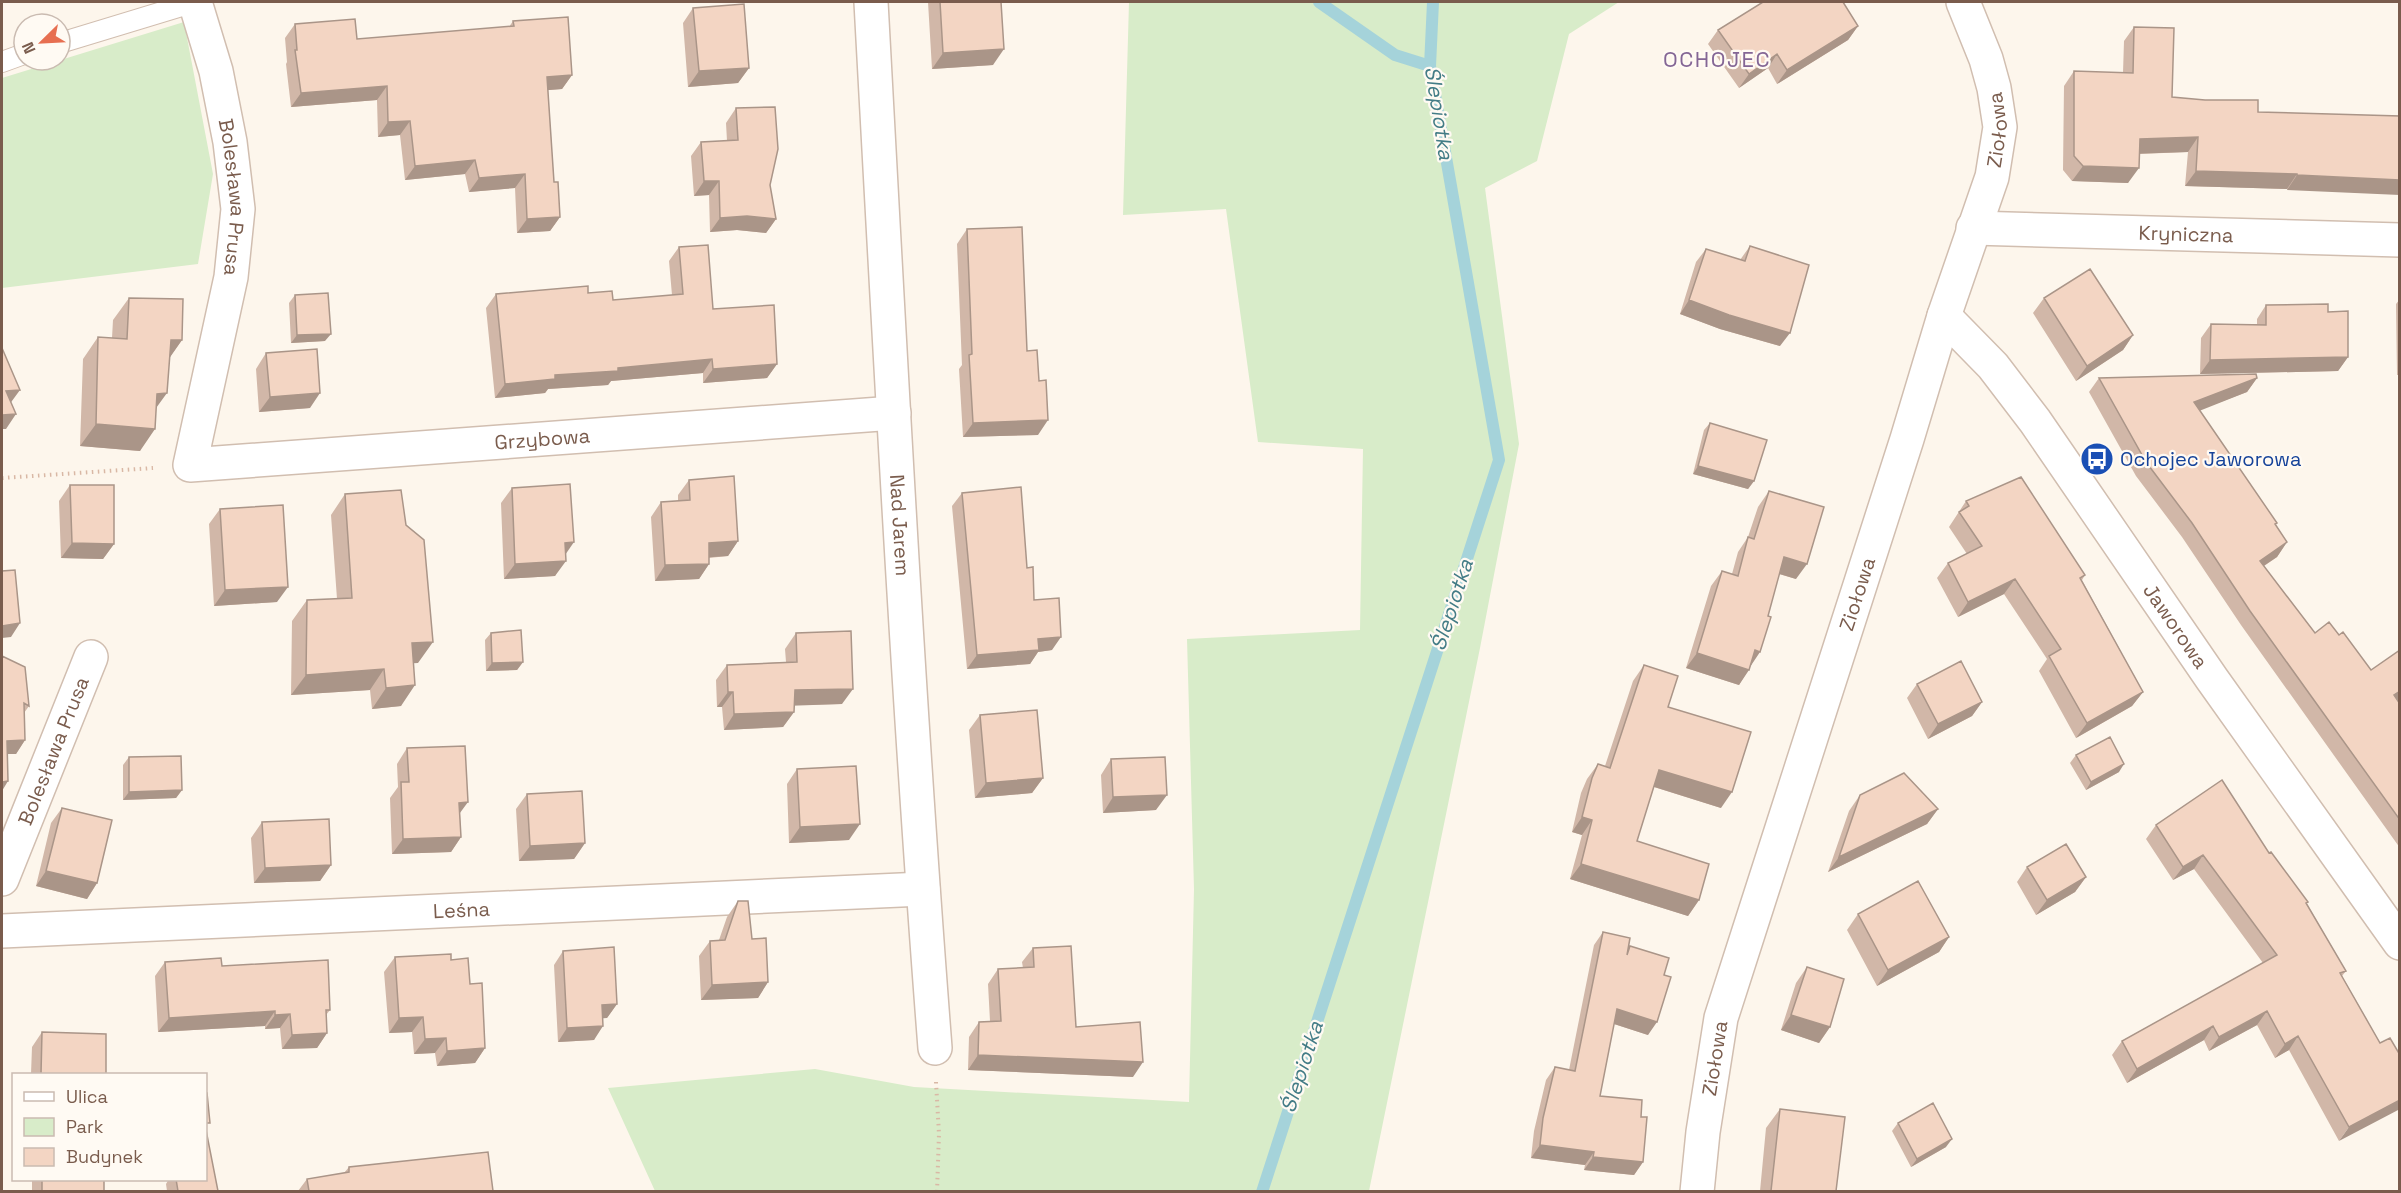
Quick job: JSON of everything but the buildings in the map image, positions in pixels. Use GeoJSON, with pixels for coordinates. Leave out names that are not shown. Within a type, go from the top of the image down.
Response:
{"type":"FeatureCollection","features":[{"type":"Feature","properties":{"kind":"street"},"geometry":{"type":"LineString","coordinates":[[195,2],[205,2]]}},
{"type":"Feature","properties":{"kind":"street","name":"Bolesława Prusa"},"geometry":{"type":"LineString","coordinates":[[190,465],[231,277],[238,209],[230,142],[216,71],[195,2]]}},
{"type":"Feature","properties":{"kind":"street","name":"Nad Jarem"},"geometry":{"type":"LineString","coordinates":[[872,2],[894,413],[935,1048]]}},
{"type":"Feature","properties":{"kind":"street","name":"Ziołowa"},"geometry":{"type":"LineString","coordinates":[[1697,1191],[1703,1132],[1721,1018],[1907,439],[1944,316],[1992,177],[2000,127],[1994,88],[1986,59],[1963,2]]}},
{"type":"Feature","properties":{"kind":"street","name":"Kryniczna"},"geometry":{"type":"LineString","coordinates":[[1973,228],[2400,240]]}},
{"type":"Feature","properties":{"kind":"street","name":"Jaworowa"},"geometry":{"type":"LineString","coordinates":[[1944,316],[1993,366],[2035,422],[2212,679],[2400,943]]}},
{"type":"Feature","properties":{"kind":"street","name":"Grzybowa"},"geometry":{"type":"LineString","coordinates":[[190,465],[894,413]]}},
{"type":"Feature","properties":{"kind":"street","name":"Bolesława Prusa"},"geometry":{"type":"LineString","coordinates":[[2,879],[91,657]]}},
{"type":"Feature","properties":{"kind":"street","name":"Leśna"},"geometry":{"type":"LineString","coordinates":[[2,931],[923,889]]}},
{"type":"Feature","properties":{"kind":"lane"},"geometry":{"type":"LineString","coordinates":[[72,40],[195,2]]}},
{"type":"Feature","properties":{"kind":"path"},"geometry":{"type":"LineString","coordinates":[[2,478],[190,465]]}},
{"type":"Feature","properties":{"kind":"path"},"geometry":{"type":"LineString","coordinates":[[935,1048],[939,1134],[938,1191]]}},
{"type":"Feature","properties":{"kind":"green space"},"geometry":{"type":"Polygon","coordinates":[[[1129,2],[1619,2],[1569,34],[1537,161],[1485,188],[1519,444],[1480,648],[1369,1191],[655,1191],[608,1088],[815,1069],[914,1087],[1189,1102],[1194,889],[1187,639],[1360,630],[1363,449],[1258,442],[1226,209],[1123,215],[1129,2]]]}},
{"type":"Feature","properties":{"kind":"green space"},"geometry":{"type":"Polygon","coordinates":[[[184,22],[213,174],[198,264],[2,288],[2,78],[22,72],[72,72],[72,56],[184,22]]]}},
{"type":"Feature","properties":{"kind":"waterway"},"geometry":{"type":"LineString","coordinates":[[1319,2],[1395,55],[1430,66]]}},
{"type":"Feature","properties":{"kind":"waterway","name":"Ślepiotka"},"geometry":{"type":"LineString","coordinates":[[1262,1192],[1499,460],[1430,66],[1433,2]]}},
{"type":"Feature","properties":{"kind":"place","name":"Ochojec Jaworowa"},"geometry":{"type":"Point","coordinates":[2097,459]}},
{"type":"Feature","properties":{"kind":"district","name":"OCHOJEC"},"geometry":{"type":"Point","coordinates":[1717,59]}}]}
